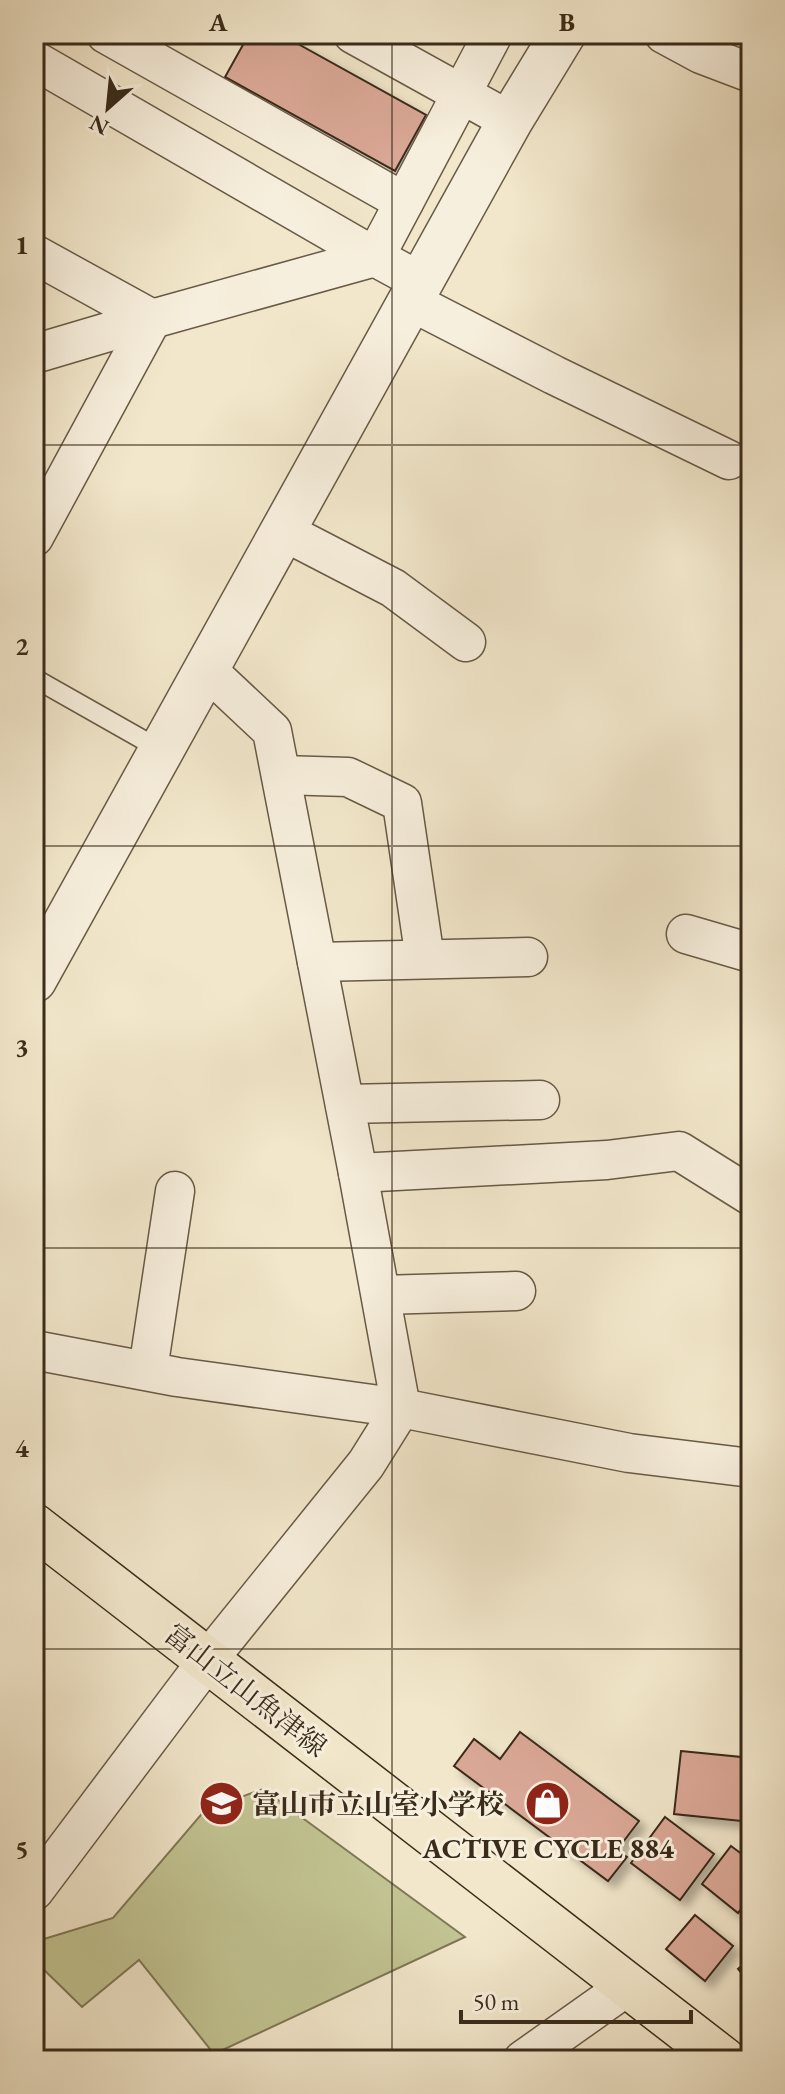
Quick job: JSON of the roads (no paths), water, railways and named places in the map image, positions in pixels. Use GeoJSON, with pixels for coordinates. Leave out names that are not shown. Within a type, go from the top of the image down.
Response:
{"type":"FeatureCollection","features":[{"type":"Feature","properties":{"kind":"main road","name":"富山立山魚津線"},"geometry":{"type":"LineString","coordinates":[[34,1526],[724,2060]]}},
{"type":"Feature","properties":{"kind":"street"},"geometry":{"type":"LineString","coordinates":[[106,34],[404,202]]}},
{"type":"Feature","properties":{"kind":"street"},"geometry":{"type":"LineString","coordinates":[[353,34],[510,121]]}},
{"type":"Feature","properties":{"kind":"street"},"geometry":{"type":"LineString","coordinates":[[34,354],[375,257],[493,34]]}},
{"type":"Feature","properties":{"kind":"street"},"geometry":{"type":"LineString","coordinates":[[34,980],[510,121],[563,34]]}},
{"type":"Feature","properties":{"kind":"street"},"geometry":{"type":"LineString","coordinates":[[664,34],[701,54],[751,73]]}},
{"type":"Feature","properties":{"kind":"street"},"geometry":{"type":"LineString","coordinates":[[34,60],[375,257],[415,292],[554,375],[729,460]]}},
{"type":"Feature","properties":{"kind":"street"},"geometry":{"type":"LineString","coordinates":[[34,254],[152,319]]}},
{"type":"Feature","properties":{"kind":"street"},"geometry":{"type":"LineString","coordinates":[[34,537],[152,319]]}},
{"type":"Feature","properties":{"kind":"street"},"geometry":{"type":"LineString","coordinates":[[283,531],[393,588],[466,642]]}},
{"type":"Feature","properties":{"kind":"street"},"geometry":{"type":"LineString","coordinates":[[34,1891],[51,1844],[207,1661],[366,1464],[401,1408],[272,731],[206,669]]}},
{"type":"Feature","properties":{"kind":"street"},"geometry":{"type":"LineString","coordinates":[[281,775],[348,777],[402,803],[425,959]]}},
{"type":"Feature","properties":{"kind":"street"},"geometry":{"type":"LineString","coordinates":[[686,934],[751,953]]}},
{"type":"Feature","properties":{"kind":"street"},"geometry":{"type":"LineString","coordinates":[[317,962],[528,957]]}},
{"type":"Feature","properties":{"kind":"street"},"geometry":{"type":"LineString","coordinates":[[345,1104],[540,1100]]}},
{"type":"Feature","properties":{"kind":"street"},"geometry":{"type":"LineString","coordinates":[[358,1173],[607,1160],[679,1151],[751,1196]]}},
{"type":"Feature","properties":{"kind":"street"},"geometry":{"type":"LineString","coordinates":[[148,1370],[175,1191]]}},
{"type":"Feature","properties":{"kind":"street"},"geometry":{"type":"LineString","coordinates":[[381,1295],[516,1291]]}},
{"type":"Feature","properties":{"kind":"street"},"geometry":{"type":"LineString","coordinates":[[34,1350],[177,1377],[401,1408],[629,1453],[751,1468]]}},
{"type":"Feature","properties":{"kind":"street"},"geometry":{"type":"LineString","coordinates":[[523,2060],[629,1985]]}},
{"type":"Feature","properties":{"kind":"lane"},"geometry":{"type":"LineString","coordinates":[[34,678],[161,750]]}},
{"type":"Feature","properties":{"kind":"place","name":"富山市立山室小学校"},"geometry":{"type":"Point","coordinates":[221,1804]}},
{"type":"Feature","properties":{"kind":"place","name":"ACTIVE CYCLE 884"},"geometry":{"type":"Point","coordinates":[548,1804]}}]}
